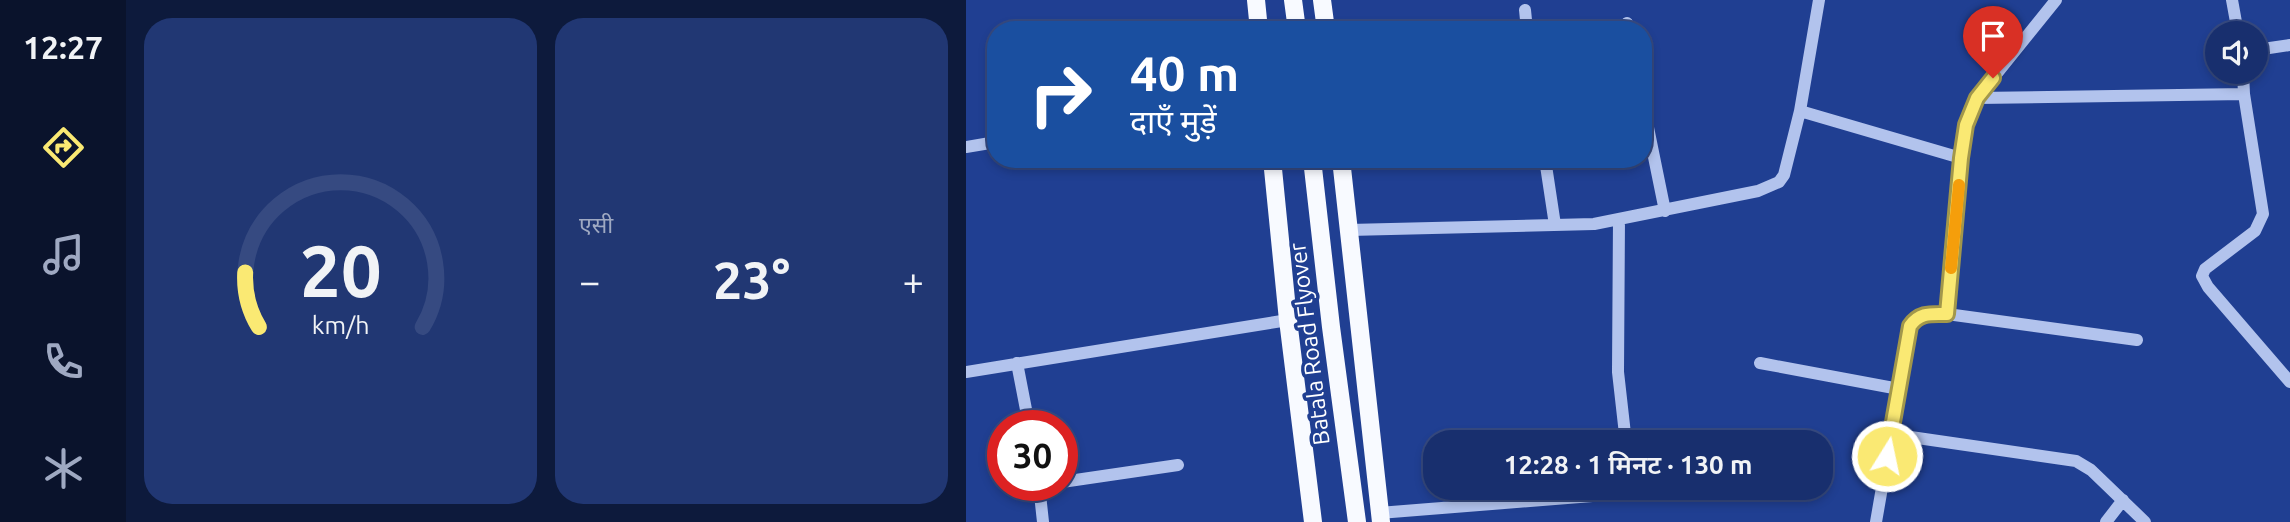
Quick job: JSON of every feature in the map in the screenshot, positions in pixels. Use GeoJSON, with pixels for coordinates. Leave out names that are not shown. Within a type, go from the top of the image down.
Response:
{"type":"FeatureCollection","features":[{"type":"Feature","properties":{"kind":"main road"},"geometry":{"type":"LineString","coordinates":[[1256,0],[1258,21]]}},
{"type":"Feature","properties":{"kind":"main road"},"geometry":{"type":"LineString","coordinates":[[1293,0],[1296,21]]}},
{"type":"Feature","properties":{"kind":"main road"},"geometry":{"type":"LineString","coordinates":[[1322,0],[1325,21]]}},
{"type":"Feature","properties":{"kind":"main road"},"geometry":{"type":"LineString","coordinates":[[1273,168],[1288,320],[1313,522]]}},
{"type":"Feature","properties":{"kind":"main road","name":"Batala Road Flyover"},"geometry":{"type":"LineString","coordinates":[[1313,168],[1357,522]]}},
{"type":"Feature","properties":{"kind":"main road"},"geometry":{"type":"LineString","coordinates":[[1341,168],[1380,517]]}},
{"type":"Feature","properties":{"kind":"street"},"geometry":{"type":"LineString","coordinates":[[1349,230],[1594,224],[1758,191],[1779,182],[1784,175],[1800,111],[1819,0]]}},
{"type":"Feature","properties":{"kind":"street"},"geometry":{"type":"LineString","coordinates":[[1947,314],[1966,125],[1977,98],[2056,0]]}},
{"type":"Feature","properties":{"kind":"street"},"geometry":{"type":"LineString","coordinates":[[2232,0],[2236,21]]}},
{"type":"Feature","properties":{"kind":"street"},"geometry":{"type":"LineString","coordinates":[[1525,10],[1526,21]]}},
{"type":"Feature","properties":{"kind":"street"},"geometry":{"type":"LineString","coordinates":[[2268,49],[2290,46]]}},
{"type":"Feature","properties":{"kind":"street"},"geometry":{"type":"LineString","coordinates":[[2244,84],[2263,214],[2255,231],[2205,269],[2202,276],[2290,382]]}},
{"type":"Feature","properties":{"kind":"street"},"geometry":{"type":"LineString","coordinates":[[1977,98],[2244,94]]}},
{"type":"Feature","properties":{"kind":"street"},"geometry":{"type":"LineString","coordinates":[[1800,111],[1961,158]]}},
{"type":"Feature","properties":{"kind":"street"},"geometry":{"type":"LineString","coordinates":[[966,147],[987,144]]}},
{"type":"Feature","properties":{"kind":"street"},"geometry":{"type":"LineString","coordinates":[[1652,147],[1665,211]]}},
{"type":"Feature","properties":{"kind":"street"},"geometry":{"type":"LineString","coordinates":[[1546,168],[1555,225]]}},
{"type":"Feature","properties":{"kind":"street"},"geometry":{"type":"LineString","coordinates":[[1619,219],[1618,372],[1625,430]]}},
{"type":"Feature","properties":{"kind":"street"},"geometry":{"type":"LineString","coordinates":[[1876,522],[1910,326],[1918,317],[1924,314],[1947,314],[2137,340]]}},
{"type":"Feature","properties":{"kind":"street"},"geometry":{"type":"LineString","coordinates":[[966,372],[1288,320]]}},
{"type":"Feature","properties":{"kind":"street"},"geometry":{"type":"LineString","coordinates":[[1017,363],[1025,410]]}},
{"type":"Feature","properties":{"kind":"street"},"geometry":{"type":"LineString","coordinates":[[1760,363],[1899,389]]}},
{"type":"Feature","properties":{"kind":"street"},"geometry":{"type":"LineString","coordinates":[[1890,434],[2076,461],[2091,470],[2145,522]]}},
{"type":"Feature","properties":{"kind":"street"},"geometry":{"type":"LineString","coordinates":[[1078,480],[1178,465]]}},
{"type":"Feature","properties":{"kind":"street"},"geometry":{"type":"LineString","coordinates":[[1380,517],[1554,500]]}},
{"type":"Feature","properties":{"kind":"street"},"geometry":{"type":"LineString","coordinates":[[2106,522],[2123,500]]}},
{"type":"Feature","properties":{"kind":"street"},"geometry":{"type":"LineString","coordinates":[[1042,501],[1043,522]]}},
{"type":"Feature","properties":{"kind":"slow traffic"},"geometry":{"type":"LineString","coordinates":[[1951,268],[1959,185]]}},
{"type":"Feature","properties":{"kind":"route"},"geometry":{"type":"LineString","coordinates":[[1887,456],[1910,326],[1924,314],[1947,314],[1966,125],[1977,98],[1993,78]]}}]}
